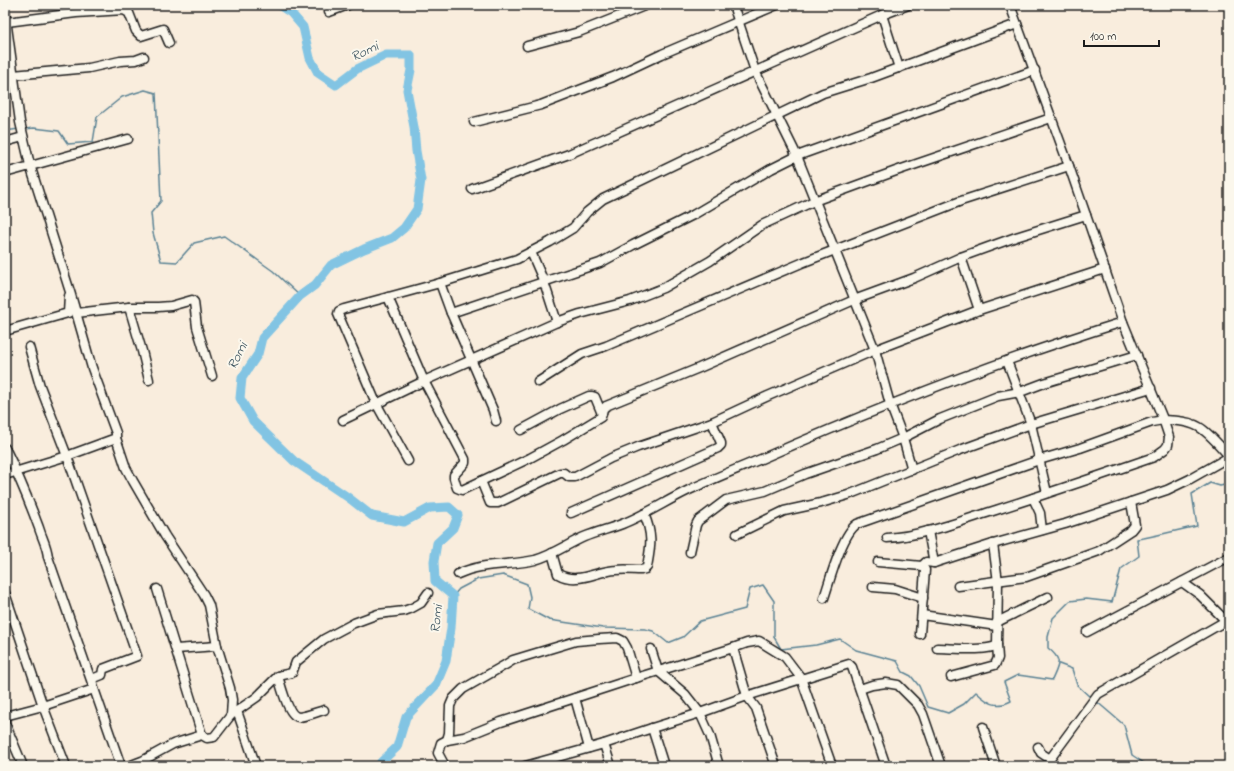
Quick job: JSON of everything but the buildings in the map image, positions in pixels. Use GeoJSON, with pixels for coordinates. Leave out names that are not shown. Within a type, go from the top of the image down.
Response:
{"type":"FeatureCollection","features":[{"type":"Feature","properties":{"kind":"street"},"geometry":{"type":"LineString","coordinates":[[329,12],[348,5]]}},
{"type":"Feature","properties":{"kind":"street"},"geometry":{"type":"LineString","coordinates":[[527,46],[579,32],[647,5]]}},
{"type":"Feature","properties":{"kind":"street"},"geometry":{"type":"LineString","coordinates":[[733,5],[755,71],[797,156],[875,350],[890,404],[903,438],[912,470]]}},
{"type":"Feature","properties":{"kind":"street"},"geometry":{"type":"LineString","coordinates":[[474,122],[541,105],[613,77],[662,54],[777,5]]}},
{"type":"Feature","properties":{"kind":"street"},"geometry":{"type":"LineString","coordinates":[[472,189],[569,154],[882,15],[908,5]]}},
{"type":"Feature","properties":{"kind":"street"},"geometry":{"type":"LineString","coordinates":[[887,538],[901,538],[947,526],[1033,498],[1154,457],[1168,445],[1169,436],[1163,419],[1123,322],[1035,70],[1010,5]]}},
{"type":"Feature","properties":{"kind":"street"},"geometry":{"type":"LineString","coordinates":[[7,22],[76,13],[124,10],[129,13],[136,31],[141,36],[163,29],[169,43]]}},
{"type":"Feature","properties":{"kind":"street"},"geometry":{"type":"LineString","coordinates":[[5,12],[22,135],[92,368],[116,433],[116,438],[126,468],[165,536],[209,605],[217,646],[230,688],[234,713],[256,766]]}},
{"type":"Feature","properties":{"kind":"street"},"geometry":{"type":"LineString","coordinates":[[882,15],[899,68]]}},
{"type":"Feature","properties":{"kind":"street"},"geometry":{"type":"LineString","coordinates":[[408,461],[376,403],[338,314],[339,311],[344,308],[440,283],[517,259],[573,228],[587,212],[603,199],[776,115],[823,93],[899,68],[1017,24]]}},
{"type":"Feature","properties":{"kind":"street"},"geometry":{"type":"LineString","coordinates":[[13,75],[89,68],[120,61],[144,58]]}},
{"type":"Feature","properties":{"kind":"street"},"geometry":{"type":"LineString","coordinates":[[5,65],[13,75]]}},
{"type":"Feature","properties":{"kind":"street"},"geometry":{"type":"LineString","coordinates":[[451,313],[600,263],[694,215],[771,169],[797,156],[1035,70]]}},
{"type":"Feature","properties":{"kind":"street"},"geometry":{"type":"LineString","coordinates":[[343,420],[424,381],[557,322],[580,314],[630,301],[664,288],[710,261],[762,225],[814,201],[896,171],[1051,118]]}},
{"type":"Feature","properties":{"kind":"street"},"geometry":{"type":"LineString","coordinates":[[5,142],[22,135]]}},
{"type":"Feature","properties":{"kind":"street"},"geometry":{"type":"LineString","coordinates":[[5,173],[128,139]]}},
{"type":"Feature","properties":{"kind":"street"},"geometry":{"type":"LineString","coordinates":[[538,382],[582,354],[606,346],[834,251],[961,202],[1069,166]]}},
{"type":"Feature","properties":{"kind":"street"},"geometry":{"type":"LineString","coordinates":[[388,297],[424,381],[465,459],[465,463],[454,475],[457,488],[462,490],[530,458],[563,440],[601,417],[603,409],[606,406],[699,368],[854,300],[914,278],[961,257],[1016,237],[1086,215]]}},
{"type":"Feature","properties":{"kind":"street"},"geometry":{"type":"LineString","coordinates":[[531,252],[544,282],[557,322]]}},
{"type":"Feature","properties":{"kind":"street"},"geometry":{"type":"LineString","coordinates":[[961,257],[979,310]]}},
{"type":"Feature","properties":{"kind":"street"},"geometry":{"type":"LineString","coordinates":[[481,481],[490,503],[498,503],[560,474],[564,473],[569,477],[574,477],[618,455],[638,447],[712,422],[875,350],[979,310],[1105,269]]}},
{"type":"Feature","properties":{"kind":"street"},"geometry":{"type":"LineString","coordinates":[[440,283],[471,361],[493,410],[496,421]]}},
{"type":"Feature","properties":{"kind":"street"},"geometry":{"type":"LineString","coordinates":[[5,331],[68,313],[69,290]]}},
{"type":"Feature","properties":{"kind":"street"},"geometry":{"type":"LineString","coordinates":[[76,312],[128,307],[158,308],[192,300],[194,302],[197,327],[212,376]]}},
{"type":"Feature","properties":{"kind":"street"},"geometry":{"type":"LineString","coordinates":[[128,307],[142,351],[149,380]]}},
{"type":"Feature","properties":{"kind":"street"},"geometry":{"type":"LineString","coordinates":[[458,574],[468,569],[538,559],[584,537],[621,525],[689,490],[890,404],[1059,342],[1123,322]]}},
{"type":"Feature","properties":{"kind":"street"},"geometry":{"type":"LineString","coordinates":[[28,347],[40,386],[67,456],[136,656],[103,669],[102,675],[92,679],[94,689]]}},
{"type":"Feature","properties":{"kind":"street"},"geometry":{"type":"LineString","coordinates":[[690,552],[698,520],[726,500],[765,491],[805,474],[877,449],[903,438],[940,419],[998,396],[1020,392],[1044,383],[1137,355]]}},
{"type":"Feature","properties":{"kind":"street"},"geometry":{"type":"LineString","coordinates":[[1007,361],[1031,424],[1047,493]]}},
{"type":"Feature","properties":{"kind":"street"},"geometry":{"type":"LineString","coordinates":[[737,534],[784,511],[821,503],[848,495],[1031,424],[1151,388]]}},
{"type":"Feature","properties":{"kind":"street"},"geometry":{"type":"LineString","coordinates":[[521,430],[560,409],[589,396],[595,397],[602,414]]}},
{"type":"Feature","properties":{"kind":"street"},"geometry":{"type":"LineString","coordinates":[[824,598],[848,534],[857,524],[1039,460],[1080,448],[1163,419],[1185,422],[1199,427],[1229,456],[1190,479],[1167,490],[934,563],[926,562],[922,566],[878,562]]}},
{"type":"Feature","properties":{"kind":"street"},"geometry":{"type":"LineString","coordinates":[[571,513],[718,448],[721,443],[712,422]]}},
{"type":"Feature","properties":{"kind":"street"},"geometry":{"type":"LineString","coordinates":[[5,475],[67,456],[116,438]]}},
{"type":"Feature","properties":{"kind":"street"},"geometry":{"type":"LineString","coordinates":[[5,448],[17,472],[47,548],[48,557],[121,766]]}},
{"type":"Feature","properties":{"kind":"street"},"geometry":{"type":"LineString","coordinates":[[1033,498],[1040,513],[1042,530]]}},
{"type":"Feature","properties":{"kind":"street"},"geometry":{"type":"LineString","coordinates":[[958,586],[998,582],[1026,577],[1098,552],[1131,530],[1135,525],[1131,502]]}},
{"type":"Feature","properties":{"kind":"street"},"geometry":{"type":"LineString","coordinates":[[552,553],[558,574],[569,579],[615,570],[645,569],[647,567],[650,548],[650,533],[644,514]]}},
{"type":"Feature","properties":{"kind":"street"},"geometry":{"type":"LineString","coordinates":[[928,531],[934,563]]}},
{"type":"Feature","properties":{"kind":"street"},"geometry":{"type":"LineString","coordinates":[[951,677],[994,665],[998,658],[998,582],[993,544]]}},
{"type":"Feature","properties":{"kind":"street"},"geometry":{"type":"LineString","coordinates":[[1088,632],[1229,556]]}},
{"type":"Feature","properties":{"kind":"street"},"geometry":{"type":"LineString","coordinates":[[920,634],[925,570],[922,566]]}},
{"type":"Feature","properties":{"kind":"street"},"geometry":{"type":"LineString","coordinates":[[1038,747],[1050,763],[1098,694],[1227,620],[1200,595],[1182,582]]}},
{"type":"Feature","properties":{"kind":"street"},"geometry":{"type":"LineString","coordinates":[[874,587],[895,589],[923,598]]}},
{"type":"Feature","properties":{"kind":"street"},"geometry":{"type":"LineString","coordinates":[[157,589],[202,735],[207,738],[214,737],[234,713],[257,697],[278,676],[292,673],[296,662],[324,639],[354,623],[378,614],[404,611],[421,602],[428,593]]}},
{"type":"Feature","properties":{"kind":"street"},"geometry":{"type":"LineString","coordinates":[[922,615],[997,624],[1048,596]]}},
{"type":"Feature","properties":{"kind":"street"},"geometry":{"type":"LineString","coordinates":[[6,598],[43,706],[66,766]]}},
{"type":"Feature","properties":{"kind":"street"},"geometry":{"type":"LineString","coordinates":[[447,740],[449,733],[450,706],[454,699],[463,689],[513,660],[576,641],[617,638],[623,641],[636,678]]}},
{"type":"Feature","properties":{"kind":"street"},"geometry":{"type":"LineString","coordinates":[[445,766],[438,753],[441,743],[447,740],[464,737],[501,722],[636,678],[747,643],[759,641],[785,657],[801,678],[832,766]]}},
{"type":"Feature","properties":{"kind":"street"},"geometry":{"type":"LineString","coordinates":[[937,648],[983,649],[993,648],[997,645]]}},
{"type":"Feature","properties":{"kind":"street"},"geometry":{"type":"LineString","coordinates":[[176,649],[217,646]]}},
{"type":"Feature","properties":{"kind":"street"},"geometry":{"type":"LineString","coordinates":[[733,648],[747,696],[756,708],[776,766]]}},
{"type":"Feature","properties":{"kind":"street"},"geometry":{"type":"LineString","coordinates":[[651,649],[658,672],[685,694],[700,713],[710,735],[720,766]]}},
{"type":"Feature","properties":{"kind":"street"},"geometry":{"type":"LineString","coordinates":[[525,766],[553,762],[589,748],[700,713],[801,678],[849,664],[852,667],[860,689],[886,766]]}},
{"type":"Feature","properties":{"kind":"street"},"geometry":{"type":"LineString","coordinates":[[278,676],[289,708],[294,715],[298,717],[324,710]]}},
{"type":"Feature","properties":{"kind":"street"},"geometry":{"type":"LineString","coordinates":[[860,689],[886,683],[898,685],[918,705],[941,766]]}},
{"type":"Feature","properties":{"kind":"street"},"geometry":{"type":"LineString","coordinates":[[5,716],[43,706],[94,689]]}},
{"type":"Feature","properties":{"kind":"street"},"geometry":{"type":"LineString","coordinates":[[575,698],[589,748]]}},
{"type":"Feature","properties":{"kind":"street"},"geometry":{"type":"LineString","coordinates":[[5,723],[23,766]]}},
{"type":"Feature","properties":{"kind":"street"},"geometry":{"type":"LineString","coordinates":[[983,727],[996,766]]}},
{"type":"Feature","properties":{"kind":"street"},"geometry":{"type":"LineString","coordinates":[[652,728],[664,766]]}},
{"type":"Feature","properties":{"kind":"street"},"geometry":{"type":"LineString","coordinates":[[129,766],[142,761],[172,744],[202,735]]}},
{"type":"Feature","properties":{"kind":"street"},"geometry":{"type":"LineString","coordinates":[[604,744],[611,766]]}},
{"type":"Feature","properties":{"kind":"waterway","name":"Romi"},"geometry":{"type":"LineString","coordinates":[[279,5],[291,13],[303,27],[310,58],[318,73],[336,85],[357,69],[386,55],[411,55],[411,70],[407,90],[414,127],[421,180],[417,209],[404,228],[392,238],[364,249],[331,265],[315,285],[300,296],[262,338],[258,354],[242,378],[240,398],[253,421],[294,461],[349,498],[372,516],[404,522],[430,508],[449,507],[458,515],[453,528],[437,543],[434,561],[435,581],[453,596],[451,628],[446,661],[436,685],[406,717],[397,747],[381,762],[380,766]]}},
{"type":"Feature","properties":{"kind":"waterway"},"geometry":{"type":"LineString","coordinates":[[25,129],[34,128],[59,131],[68,144],[93,142],[97,117],[122,97],[145,90],[156,93],[161,201],[151,213],[153,233],[161,261],[177,262],[194,243],[224,236],[273,271],[300,296]]}},
{"type":"Feature","properties":{"kind":"waterway"},"geometry":{"type":"LineString","coordinates":[[5,131],[19,129]]}},
{"type":"Feature","properties":{"kind":"waterway"},"geometry":{"type":"LineString","coordinates":[[453,596],[459,589],[478,579],[503,575],[527,584],[530,597],[528,609],[549,620],[603,628],[645,629],[653,631],[668,643],[683,637],[700,621],[745,609],[750,589],[763,585],[774,601],[774,637],[781,649],[816,645],[840,639],[856,650],[897,661],[903,672],[911,676],[919,686],[928,707],[948,713],[964,704],[976,692],[992,704],[1001,705],[1011,701],[1004,682],[1018,675],[1052,680],[1058,666],[1058,659],[1048,648],[1048,637],[1053,618],[1070,601],[1086,599],[1112,602],[1121,569],[1139,556],[1137,539],[1197,526],[1192,494],[1210,483],[1220,486],[1229,484]]}},
{"type":"Feature","properties":{"kind":"waterway"},"geometry":{"type":"LineString","coordinates":[[1059,664],[1072,669],[1077,685],[1091,698]]}},
{"type":"Feature","properties":{"kind":"waterway"},"geometry":{"type":"LineString","coordinates":[[1096,701],[1124,725],[1132,755],[1147,765],[1156,766]]}}]}
